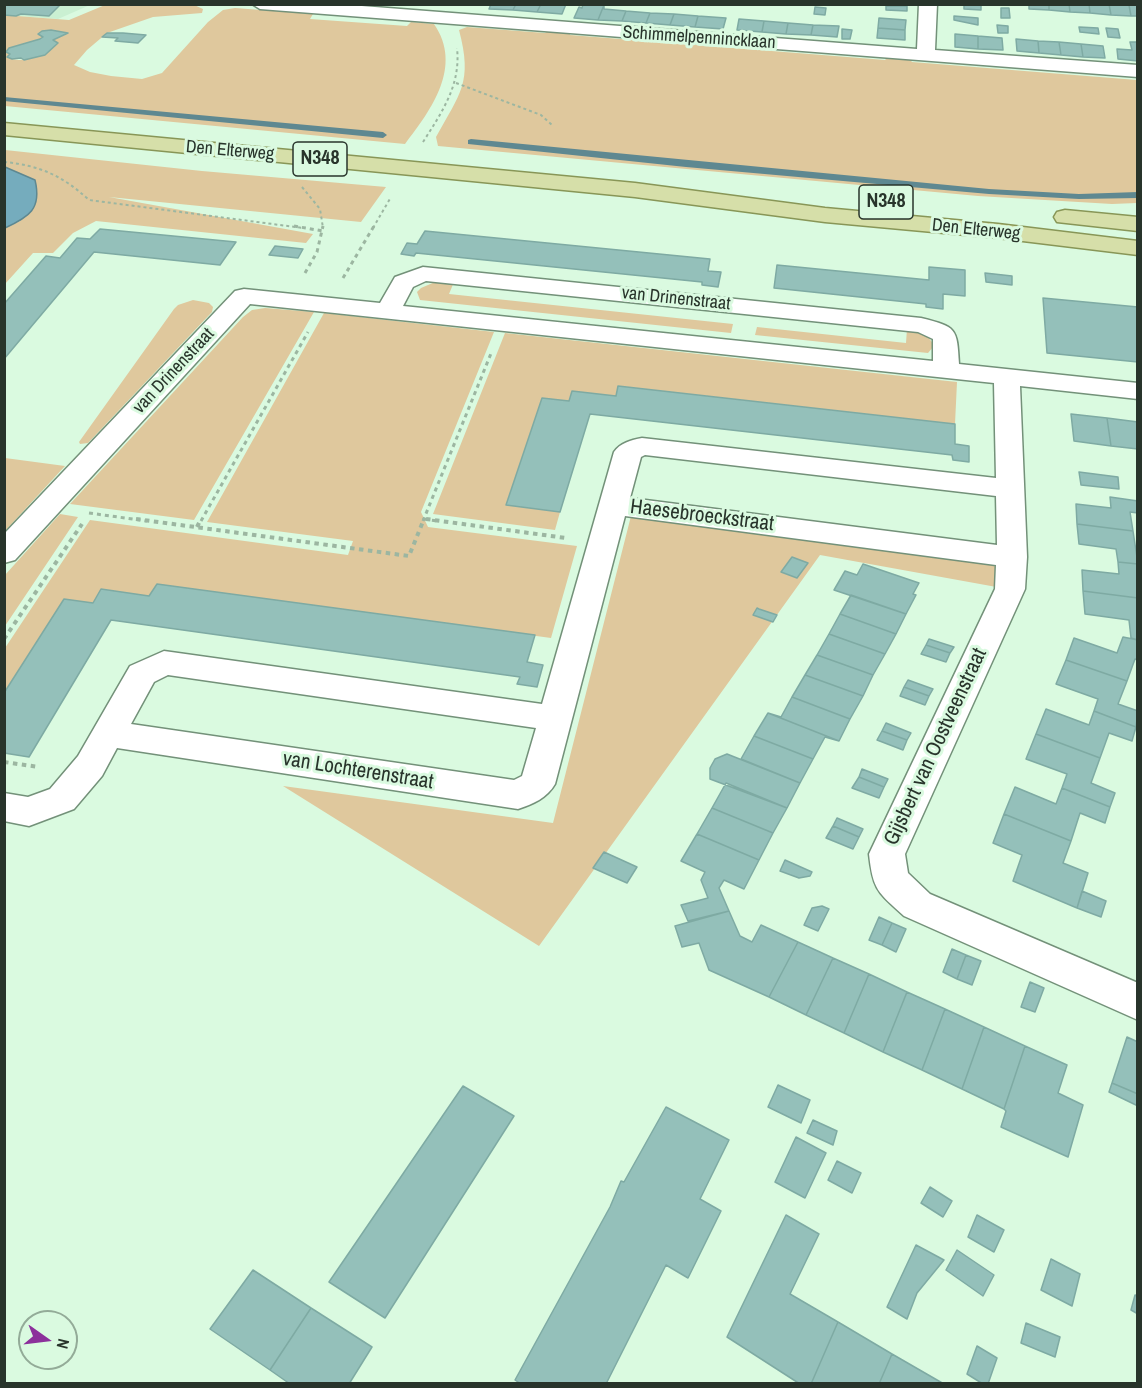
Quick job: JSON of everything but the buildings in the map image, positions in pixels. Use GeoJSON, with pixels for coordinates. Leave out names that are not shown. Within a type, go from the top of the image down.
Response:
{"type":"FeatureCollection","features":[{"type":"Feature","properties":{"kind":"main road","name":"Den Elterweg"},"geometry":{"type":"LineString","coordinates":[[4,129],[635,190],[825,215],[998,231],[1137,248]]}},
{"type":"Feature","properties":{"kind":"main road","name":"Den Elterweg"},"geometry":{"type":"LineString","coordinates":[[635,190],[884,202],[1137,224]]}},
{"type":"Feature","properties":{"kind":"street","name":"Schimmelpennincklaan"},"geometry":{"type":"LineString","coordinates":[[260,4],[459,12],[926,55],[1137,71]]}},
{"type":"Feature","properties":{"kind":"street"},"geometry":{"type":"LineString","coordinates":[[926,55],[928,4]]}},
{"type":"Feature","properties":{"kind":"street","name":"van Drinenstraat"},"geometry":{"type":"LineString","coordinates":[[389,310],[403,282],[423,274],[436,274],[921,325],[937,330],[945,336],[946,370]]}},
{"type":"Feature","properties":{"kind":"street","name":"van Drinenstraat"},"geometry":{"type":"LineString","coordinates":[[4,553],[244,296],[332,293],[389,310],[1137,391]]}},
{"type":"Feature","properties":{"kind":"street","name":"Gijsbert van Oostveenstraat"},"geometry":{"type":"LineString","coordinates":[[1007,377],[1012,557],[1010,589],[887,854],[890,880],[916,905],[1137,1002]]}},
{"type":"Feature","properties":{"kind":"street","name":"Haesebroeckstraat"},"geometry":{"type":"LineString","coordinates":[[1011,489],[642,446],[628,452],[614,505],[1012,557]]}},
{"type":"Feature","properties":{"kind":"street","name":"van Lochterenstraat"},"geometry":{"type":"LineString","coordinates":[[109,734],[518,795],[537,784],[614,505]]}},
{"type":"Feature","properties":{"kind":"street"},"geometry":{"type":"LineString","coordinates":[[4,807],[29,812],[62,799],[90,766],[142,674],[164,663],[555,718]]}},
{"type":"Feature","properties":{"kind":"path"},"geometry":{"type":"LineString","coordinates":[[422,144],[456,83],[459,57],[459,12]]}},
{"type":"Feature","properties":{"kind":"path"},"geometry":{"type":"LineString","coordinates":[[456,83],[541,116],[553,126]]}},
{"type":"Feature","properties":{"kind":"path"},"geometry":{"type":"LineString","coordinates":[[4,162],[39,167],[57,173],[70,181],[88,200],[264,221],[323,231],[305,275],[306,279],[317,282],[332,293]]}},
{"type":"Feature","properties":{"kind":"path","name":"Den Elterweg"},"geometry":{"type":"LineString","coordinates":[[296,182],[319,204],[324,220],[323,231]]}},
{"type":"Feature","properties":{"kind":"path"},"geometry":{"type":"LineString","coordinates":[[197,527],[332,293],[391,196]]}},
{"type":"Feature","properties":{"kind":"path"},"geometry":{"type":"LineString","coordinates":[[4,639],[89,513],[409,556],[504,322]]}},
{"type":"Feature","properties":{"kind":"path"},"geometry":{"type":"LineString","coordinates":[[424,519],[603,543]]}},
{"type":"Feature","properties":{"kind":"shaded area"},"geometry":{"type":"Polygon","coordinates":[[[192,4],[203,9],[202,13],[153,17],[107,33],[74,65],[90,72],[142,79],[162,73],[208,22],[223,10],[235,8],[313,14],[310,19],[407,26],[411,22],[434,24],[442,40],[446,56],[445,71],[434,102],[405,144],[5,106],[4,15],[69,20],[105,5],[192,4]],[[42,31],[39,34],[43,37],[40,39],[9,48],[6,52],[10,54],[7,57],[20,60],[33,57],[58,43],[53,40],[68,33],[42,31]]]}},
{"type":"Feature","properties":{"kind":"shaded area"},"geometry":{"type":"Polygon","coordinates":[[[4,5],[90,5],[58,19],[5,15],[4,5]]]}},
{"type":"Feature","properties":{"kind":"shaded area"},"geometry":{"type":"Polygon","coordinates":[[[467,27],[545,33],[550,29],[569,31],[570,35],[885,60],[889,56],[908,57],[912,62],[1137,80],[1137,203],[1112,204],[978,196],[438,146],[436,137],[462,87],[465,63],[459,30],[467,27]]]}},
{"type":"Feature","properties":{"kind":"shaded area"},"geometry":{"type":"Polygon","coordinates":[[[5,150],[202,171],[386,187],[361,222],[109,197],[313,234],[306,243],[96,221],[73,233],[53,253],[33,253],[5,284],[5,228],[20,221],[5,222],[5,150]]]}},
{"type":"Feature","properties":{"kind":"shaded area"},"geometry":{"type":"Polygon","coordinates":[[[435,282],[454,282],[449,294],[733,324],[731,333],[420,300],[417,292],[435,282]]]}},
{"type":"Feature","properties":{"kind":"shaded area"},"geometry":{"type":"Polygon","coordinates":[[[193,300],[209,303],[213,307],[212,312],[88,443],[80,444],[79,442],[174,309],[178,305],[193,300]]]}},
{"type":"Feature","properties":{"kind":"shaded area"},"geometry":{"type":"Polygon","coordinates":[[[265,308],[314,312],[194,520],[70,504],[243,317],[252,310],[265,308]]]}},
{"type":"Feature","properties":{"kind":"shaded area"},"geometry":{"type":"Polygon","coordinates":[[[324,313],[494,332],[421,512],[428,527],[577,546],[551,638],[157,584],[149,596],[102,589],[93,603],[5,692],[5,648],[90,520],[348,555],[353,541],[207,522],[324,313]]]}},
{"type":"Feature","properties":{"kind":"shaded area"},"geometry":{"type":"Polygon","coordinates":[[[757,327],[906,343],[907,329],[926,336],[934,346],[928,353],[755,335],[757,327]]]}},
{"type":"Feature","properties":{"kind":"shaded area"},"geometry":{"type":"Polygon","coordinates":[[[505,333],[957,382],[955,424],[619,386],[616,396],[572,391],[569,401],[542,399],[506,505],[560,512],[555,530],[433,514],[505,333]]]}},
{"type":"Feature","properties":{"kind":"shaded area"},"geometry":{"type":"Polygon","coordinates":[[[4,458],[65,466],[5,531],[4,458]]]}},
{"type":"Feature","properties":{"kind":"shaded area"},"geometry":{"type":"Polygon","coordinates":[[[60,514],[78,517],[5,626],[5,575],[60,514]]]}},
{"type":"Feature","properties":{"kind":"shaded area"},"geometry":{"type":"Polygon","coordinates":[[[631,516],[1000,563],[1002,588],[820,555],[539,946],[283,786],[553,823],[631,516]]]}},
{"type":"Feature","properties":{"kind":"water"},"geometry":{"type":"Polygon","coordinates":[[[5,167],[35,180],[37,198],[32,211],[27,216],[5,228],[5,167]]]}},
{"type":"Feature","properties":{"kind":"waterway"},"geometry":{"type":"LineString","coordinates":[[4,99],[383,135]]}},
{"type":"Feature","properties":{"kind":"waterway"},"geometry":{"type":"LineString","coordinates":[[471,142],[989,191],[1079,196],[1138,195]]}}]}
